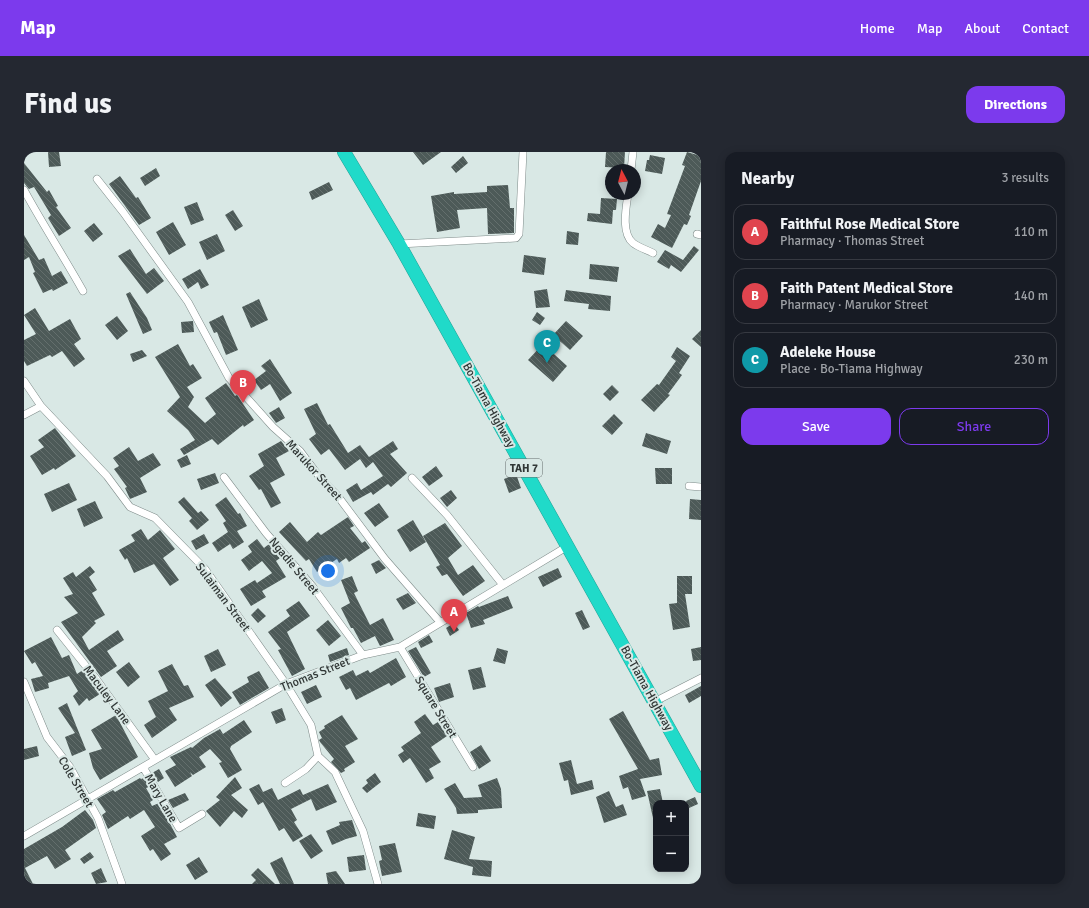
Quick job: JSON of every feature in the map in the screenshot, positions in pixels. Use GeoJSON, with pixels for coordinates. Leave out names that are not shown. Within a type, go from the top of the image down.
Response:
{"type":"FeatureCollection","features":[{"type":"Feature","properties":{"kind":"highway","name":"Bo-Tiama Highway"},"geometry":{"type":"LineString","coordinates":[[344,152],[399,244],[654,702],[697,768],[701,786]]}},
{"type":"Feature","properties":{"kind":"street"},"geometry":{"type":"LineString","coordinates":[[399,244],[516,238],[519,234],[523,152]]}},
{"type":"Feature","properties":{"kind":"street"},"geometry":{"type":"LineString","coordinates":[[632,164],[633,152]]}},
{"type":"Feature","properties":{"kind":"street","name":"Marukor Street"},"geometry":{"type":"LineString","coordinates":[[97,179],[188,302],[229,378],[272,427],[300,451],[322,479],[337,494],[385,559],[440,622]]}},
{"type":"Feature","properties":{"kind":"street"},"geometry":{"type":"LineString","coordinates":[[24,190],[35,213],[56,243],[83,291]]}},
{"type":"Feature","properties":{"kind":"street"},"geometry":{"type":"LineString","coordinates":[[627,200],[626,207],[628,235],[633,243],[653,253]]}},
{"type":"Feature","properties":{"kind":"street"},"geometry":{"type":"LineString","coordinates":[[24,381],[41,406],[24,415]]}},
{"type":"Feature","properties":{"kind":"street","name":"Sulaiman Street"},"geometry":{"type":"LineString","coordinates":[[41,406],[106,476],[116,491],[130,507],[154,518],[205,569],[286,684],[311,724],[318,756]]}},
{"type":"Feature","properties":{"kind":"street","name":"Ngadie Street"},"geometry":{"type":"LineString","coordinates":[[224,477],[266,533],[313,587],[364,655]]}},
{"type":"Feature","properties":{"kind":"street"},"geometry":{"type":"LineString","coordinates":[[412,478],[448,515],[503,585]]}},
{"type":"Feature","properties":{"kind":"street"},"geometry":{"type":"LineString","coordinates":[[689,486],[701,487]]}},
{"type":"Feature","properties":{"kind":"street","name":"Thomas Street"},"geometry":{"type":"LineString","coordinates":[[24,836],[87,801],[286,684],[364,655],[400,647],[568,546]]}},
{"type":"Feature","properties":{"kind":"street","name":"Maculey Lane"},"geometry":{"type":"LineString","coordinates":[[58,630],[97,680],[155,760]]}},
{"type":"Feature","properties":{"kind":"street","name":"Square Street"},"geometry":{"type":"LineString","coordinates":[[400,647],[473,767]]}},
{"type":"Feature","properties":{"kind":"street"},"geometry":{"type":"LineString","coordinates":[[654,702],[701,678]]}},
{"type":"Feature","properties":{"kind":"street","name":"Cole Street"},"geometry":{"type":"LineString","coordinates":[[24,682],[47,737],[70,767],[87,801],[98,818],[122,884]]}},
{"type":"Feature","properties":{"kind":"street"},"geometry":{"type":"LineString","coordinates":[[285,783],[306,769],[318,756],[335,772],[363,831],[378,884]]}},
{"type":"Feature","properties":{"kind":"street","name":"Mary Lane"},"geometry":{"type":"LineString","coordinates":[[143,767],[179,828],[202,814]]}},
{"type":"Feature","properties":{"kind":"building"},"geometry":{"type":"Polygon","coordinates":[[[48,152],[59,152],[61,166],[49,167],[48,152]]]}},
{"type":"Feature","properties":{"kind":"building"},"geometry":{"type":"Polygon","coordinates":[[[413,152],[441,152],[423,165],[413,152]]]}},
{"type":"Feature","properties":{"kind":"building"},"geometry":{"type":"Polygon","coordinates":[[[606,152],[625,152],[624,164],[605,164],[606,152]]]}},
{"type":"Feature","properties":{"kind":"building"},"geometry":{"type":"Polygon","coordinates":[[[687,152],[701,156],[701,181],[689,215],[691,216],[687,225],[684,224],[672,248],[651,237],[658,224],[665,228],[671,215],[667,214],[685,166],[682,165],[687,152]]]}},
{"type":"Feature","properties":{"kind":"building"},"geometry":{"type":"Polygon","coordinates":[[[650,155],[665,158],[662,174],[645,171],[647,160],[649,160],[650,155]]]}},
{"type":"Feature","properties":{"kind":"building"},"geometry":{"type":"Polygon","coordinates":[[[463,156],[468,163],[456,173],[451,167],[463,156]]]}},
{"type":"Feature","properties":{"kind":"building"},"geometry":{"type":"Polygon","coordinates":[[[24,163],[47,192],[49,190],[58,206],[56,207],[71,228],[59,236],[48,218],[51,215],[34,187],[29,189],[24,183],[24,163]]]}},
{"type":"Feature","properties":{"kind":"building"},"geometry":{"type":"Polygon","coordinates":[[[156,168],[160,176],[145,186],[140,178],[156,168]]]}},
{"type":"Feature","properties":{"kind":"building"},"geometry":{"type":"Polygon","coordinates":[[[120,176],[136,198],[138,197],[151,218],[139,225],[109,184],[120,176]]]}},
{"type":"Feature","properties":{"kind":"building"},"geometry":{"type":"Polygon","coordinates":[[[329,182],[333,190],[312,200],[309,192],[329,182]]]}},
{"type":"Feature","properties":{"kind":"building"},"geometry":{"type":"Polygon","coordinates":[[[508,185],[510,208],[514,208],[514,233],[488,234],[487,208],[457,210],[460,228],[437,232],[431,196],[454,192],[454,194],[487,192],[487,186],[508,185]]]}},
{"type":"Feature","properties":{"kind":"building"},"geometry":{"type":"Polygon","coordinates":[[[601,198],[605,198],[605,200],[617,200],[616,210],[613,210],[612,224],[587,221],[588,213],[600,214],[601,198]]]}},
{"type":"Feature","properties":{"kind":"building"},"geometry":{"type":"Polygon","coordinates":[[[197,202],[204,220],[191,225],[184,207],[197,202]]]}},
{"type":"Feature","properties":{"kind":"building"},"geometry":{"type":"Polygon","coordinates":[[[233,210],[243,226],[235,231],[225,215],[233,210]]]}},
{"type":"Feature","properties":{"kind":"building"},"geometry":{"type":"Polygon","coordinates":[[[173,222],[186,245],[169,255],[156,232],[173,222]]]}},
{"type":"Feature","properties":{"kind":"building"},"geometry":{"type":"Polygon","coordinates":[[[94,223],[103,234],[93,242],[84,231],[94,223]]]}},
{"type":"Feature","properties":{"kind":"building"},"geometry":{"type":"Polygon","coordinates":[[[567,231],[579,233],[578,245],[566,244],[567,231]]]}},
{"type":"Feature","properties":{"kind":"building"},"geometry":{"type":"Polygon","coordinates":[[[217,234],[225,251],[207,260],[199,242],[217,234]]]}},
{"type":"Feature","properties":{"kind":"building"},"geometry":{"type":"Polygon","coordinates":[[[24,235],[39,260],[44,258],[52,276],[61,271],[68,283],[53,291],[52,289],[43,293],[33,273],[35,272],[29,257],[24,260],[24,235]]]}},
{"type":"Feature","properties":{"kind":"building"},"geometry":{"type":"Polygon","coordinates":[[[694,246],[699,250],[681,272],[671,265],[669,269],[657,262],[665,250],[683,260],[694,246]]]}},
{"type":"Feature","properties":{"kind":"building"},"geometry":{"type":"Polygon","coordinates":[[[130,249],[146,274],[154,268],[164,281],[147,294],[118,256],[130,249]]]}},
{"type":"Feature","properties":{"kind":"building"},"geometry":{"type":"Polygon","coordinates":[[[524,255],[546,258],[544,275],[522,272],[524,255]]]}},
{"type":"Feature","properties":{"kind":"building"},"geometry":{"type":"Polygon","coordinates":[[[590,264],[619,267],[617,282],[589,279],[590,264]]]}},
{"type":"Feature","properties":{"kind":"building"},"geometry":{"type":"Polygon","coordinates":[[[200,269],[209,285],[201,289],[198,282],[188,289],[182,279],[200,269]]]}},
{"type":"Feature","properties":{"kind":"building"},"geometry":{"type":"Polygon","coordinates":[[[547,289],[550,307],[536,308],[534,291],[547,289]]]}},
{"type":"Feature","properties":{"kind":"building"},"geometry":{"type":"Polygon","coordinates":[[[566,290],[611,296],[610,311],[588,309],[589,304],[564,301],[566,290]]]}},
{"type":"Feature","properties":{"kind":"building"},"geometry":{"type":"Polygon","coordinates":[[[130,292],[147,318],[152,330],[143,334],[126,294],[130,292]]]}},
{"type":"Feature","properties":{"kind":"building"},"geometry":{"type":"Polygon","coordinates":[[[259,299],[268,320],[251,328],[242,307],[259,299]]]}},
{"type":"Feature","properties":{"kind":"building"},"geometry":{"type":"Polygon","coordinates":[[[35,308],[49,331],[70,319],[81,339],[74,344],[85,359],[74,367],[62,351],[52,357],[50,355],[27,366],[24,361],[24,340],[36,334],[24,315],[35,308]]]}},
{"type":"Feature","properties":{"kind":"building"},"geometry":{"type":"Polygon","coordinates":[[[537,312],[545,318],[540,325],[532,320],[537,312]]]}},
{"type":"Feature","properties":{"kind":"building"},"geometry":{"type":"Polygon","coordinates":[[[223,315],[238,350],[226,355],[217,332],[214,333],[209,322],[223,315]]]}},
{"type":"Feature","properties":{"kind":"building"},"geometry":{"type":"Polygon","coordinates":[[[117,316],[128,331],[117,340],[105,325],[117,316]]]}},
{"type":"Feature","properties":{"kind":"building"},"geometry":{"type":"Polygon","coordinates":[[[193,321],[194,332],[182,333],[181,322],[193,321]]]}},
{"type":"Feature","properties":{"kind":"building"},"geometry":{"type":"Polygon","coordinates":[[[566,321],[583,336],[570,350],[553,335],[566,321]]]}},
{"type":"Feature","properties":{"kind":"building"},"geometry":{"type":"Polygon","coordinates":[[[701,330],[701,347],[692,339],[701,330]]]}},
{"type":"Feature","properties":{"kind":"building"},"geometry":{"type":"Polygon","coordinates":[[[178,344],[190,366],[193,364],[202,378],[187,387],[194,397],[188,407],[205,423],[216,414],[205,398],[226,383],[235,396],[237,395],[254,420],[244,427],[243,425],[218,445],[212,439],[184,455],[180,449],[195,440],[188,430],[167,411],[180,397],[155,357],[178,344]]]}},
{"type":"Feature","properties":{"kind":"building"},"geometry":{"type":"Polygon","coordinates":[[[543,344],[567,366],[553,382],[528,360],[543,344]]]}},
{"type":"Feature","properties":{"kind":"building"},"geometry":{"type":"Polygon","coordinates":[[[677,347],[690,356],[679,373],[682,375],[668,394],[670,395],[654,412],[641,400],[657,384],[659,385],[676,361],[671,357],[677,347]]]}},
{"type":"Feature","properties":{"kind":"building"},"geometry":{"type":"Polygon","coordinates":[[[142,350],[147,356],[133,362],[130,354],[142,350]]]}},
{"type":"Feature","properties":{"kind":"building"},"geometry":{"type":"Polygon","coordinates":[[[270,359],[292,393],[280,401],[270,384],[261,390],[254,380],[266,371],[261,366],[270,359]]]}},
{"type":"Feature","properties":{"kind":"building"},"geometry":{"type":"Polygon","coordinates":[[[612,385],[619,392],[610,401],[603,394],[612,385]]]}},
{"type":"Feature","properties":{"kind":"building"},"geometry":{"type":"Polygon","coordinates":[[[317,403],[328,425],[330,424],[348,453],[360,445],[369,457],[393,441],[398,449],[390,454],[407,473],[391,487],[388,484],[373,495],[371,492],[353,502],[346,490],[357,483],[361,490],[383,476],[373,462],[366,468],[360,459],[345,470],[329,449],[321,455],[309,439],[316,434],[304,409],[317,403]]]}},
{"type":"Feature","properties":{"kind":"building"},"geometry":{"type":"Polygon","coordinates":[[[279,407],[285,418],[276,423],[269,413],[279,407]]]}},
{"type":"Feature","properties":{"kind":"building"},"geometry":{"type":"Polygon","coordinates":[[[614,414],[623,423],[612,435],[602,426],[614,414]]]}},
{"type":"Feature","properties":{"kind":"building"},"geometry":{"type":"Polygon","coordinates":[[[55,428],[76,456],[55,470],[54,468],[42,475],[30,456],[44,447],[38,440],[55,428]]]}},
{"type":"Feature","properties":{"kind":"building"},"geometry":{"type":"Polygon","coordinates":[[[646,433],[671,441],[667,454],[642,446],[646,433]]]}},
{"type":"Feature","properties":{"kind":"building"},"geometry":{"type":"Polygon","coordinates":[[[281,441],[289,451],[276,458],[285,475],[270,483],[281,503],[271,508],[261,489],[259,490],[249,476],[264,466],[258,454],[281,441]]]}},
{"type":"Feature","properties":{"kind":"building"},"geometry":{"type":"Polygon","coordinates":[[[129,447],[138,461],[153,453],[161,465],[140,478],[147,492],[130,499],[125,488],[127,487],[114,469],[119,466],[113,458],[129,447]]]}},
{"type":"Feature","properties":{"kind":"building"},"geometry":{"type":"Polygon","coordinates":[[[187,455],[191,464],[181,468],[177,460],[187,455]]]}},
{"type":"Feature","properties":{"kind":"building"},"geometry":{"type":"Polygon","coordinates":[[[436,466],[443,476],[429,486],[422,477],[436,466]]]}},
{"type":"Feature","properties":{"kind":"building"},"geometry":{"type":"Polygon","coordinates":[[[655,468],[672,468],[672,484],[656,484],[655,468]]]}},
{"type":"Feature","properties":{"kind":"building"},"geometry":{"type":"Polygon","coordinates":[[[215,473],[219,483],[201,490],[197,479],[215,473]]]}},
{"type":"Feature","properties":{"kind":"building"},"geometry":{"type":"Polygon","coordinates":[[[516,474],[521,488],[509,493],[504,479],[516,474]]]}},
{"type":"Feature","properties":{"kind":"building"},"geometry":{"type":"Polygon","coordinates":[[[69,483],[77,500],[52,512],[44,494],[69,483]]]}},
{"type":"Feature","properties":{"kind":"building"},"geometry":{"type":"Polygon","coordinates":[[[451,490],[457,498],[447,507],[440,498],[451,490]]]}},
{"type":"Feature","properties":{"kind":"building"},"geometry":{"type":"Polygon","coordinates":[[[184,497],[198,513],[201,511],[209,520],[197,530],[189,521],[192,518],[178,502],[184,497]]]}},
{"type":"Feature","properties":{"kind":"building"},"geometry":{"type":"Polygon","coordinates":[[[226,497],[238,514],[240,513],[247,526],[237,531],[244,542],[233,549],[230,544],[218,552],[212,543],[228,532],[223,523],[226,521],[215,505],[226,497]]]}},
{"type":"Feature","properties":{"kind":"building"},"geometry":{"type":"Polygon","coordinates":[[[690,499],[701,500],[701,520],[689,519],[690,499]]]}},
{"type":"Feature","properties":{"kind":"building"},"geometry":{"type":"Polygon","coordinates":[[[95,501],[103,518],[84,527],[77,509],[95,501]]]}},
{"type":"Feature","properties":{"kind":"building"},"geometry":{"type":"Polygon","coordinates":[[[379,503],[389,517],[375,527],[364,513],[379,503]]]}},
{"type":"Feature","properties":{"kind":"building"},"geometry":{"type":"Polygon","coordinates":[[[348,517],[354,526],[350,528],[362,543],[365,541],[370,548],[349,562],[346,558],[339,563],[337,559],[317,572],[309,559],[306,561],[279,532],[290,522],[307,542],[318,532],[321,535],[348,517]]]}},
{"type":"Feature","properties":{"kind":"building"},"geometry":{"type":"Polygon","coordinates":[[[413,520],[426,542],[410,552],[397,530],[413,520]]]}},
{"type":"Feature","properties":{"kind":"building"},"geometry":{"type":"Polygon","coordinates":[[[445,523],[462,546],[448,558],[458,575],[473,565],[485,581],[463,596],[447,574],[442,576],[436,567],[440,565],[423,536],[445,523]]]}},
{"type":"Feature","properties":{"kind":"building"},"geometry":{"type":"Polygon","coordinates":[[[141,529],[148,540],[160,530],[175,549],[163,558],[179,580],[170,586],[154,564],[134,573],[127,558],[125,560],[119,550],[135,541],[131,535],[141,529]]]}},
{"type":"Feature","properties":{"kind":"building"},"geometry":{"type":"Polygon","coordinates":[[[204,534],[209,543],[196,550],[191,541],[204,534]]]}},
{"type":"Feature","properties":{"kind":"building"},"geometry":{"type":"Polygon","coordinates":[[[257,539],[264,548],[269,544],[280,558],[276,561],[286,577],[262,591],[266,597],[251,606],[240,589],[255,580],[257,583],[272,573],[262,561],[249,571],[241,560],[252,552],[248,546],[257,539]]]}},
{"type":"Feature","properties":{"kind":"building"},"geometry":{"type":"Polygon","coordinates":[[[379,560],[386,568],[376,574],[371,564],[379,560]]]}},
{"type":"Feature","properties":{"kind":"building"},"geometry":{"type":"Polygon","coordinates":[[[90,566],[95,572],[89,577],[97,590],[92,593],[105,615],[94,621],[96,623],[82,637],[89,650],[118,630],[124,640],[107,651],[117,666],[101,677],[61,622],[78,613],[64,597],[73,594],[63,578],[73,572],[76,577],[90,566]]]}},
{"type":"Feature","properties":{"kind":"building"},"geometry":{"type":"Polygon","coordinates":[[[558,568],[562,577],[543,587],[538,577],[558,568]]]}},
{"type":"Feature","properties":{"kind":"building"},"geometry":{"type":"Polygon","coordinates":[[[352,576],[358,591],[354,593],[370,625],[383,618],[394,640],[380,646],[375,636],[361,643],[353,628],[351,628],[341,608],[350,603],[341,580],[352,576]]]}},
{"type":"Feature","properties":{"kind":"building"},"geometry":{"type":"Polygon","coordinates":[[[677,576],[692,576],[692,594],[685,594],[690,627],[673,630],[669,604],[677,603],[677,576]]]}},
{"type":"Feature","properties":{"kind":"building"},"geometry":{"type":"Polygon","coordinates":[[[408,593],[416,603],[403,610],[396,599],[408,593]]]}},
{"type":"Feature","properties":{"kind":"building"},"geometry":{"type":"Polygon","coordinates":[[[508,596],[513,608],[483,620],[485,624],[471,628],[466,613],[478,606],[479,607],[508,596]]]}},
{"type":"Feature","properties":{"kind":"building"},"geometry":{"type":"Polygon","coordinates":[[[299,601],[310,616],[287,632],[305,669],[292,676],[278,650],[281,649],[268,632],[290,616],[286,610],[299,601]]]}},
{"type":"Feature","properties":{"kind":"building"},"geometry":{"type":"Polygon","coordinates":[[[258,608],[266,616],[258,623],[251,615],[258,608]]]}},
{"type":"Feature","properties":{"kind":"building"},"geometry":{"type":"Polygon","coordinates":[[[582,610],[590,627],[583,630],[575,613],[582,610]]]}},
{"type":"Feature","properties":{"kind":"building"},"geometry":{"type":"Polygon","coordinates":[[[328,620],[341,636],[329,646],[316,630],[328,620]]]}},
{"type":"Feature","properties":{"kind":"building"},"geometry":{"type":"Polygon","coordinates":[[[454,623],[459,630],[450,636],[446,628],[454,623]]]}},
{"type":"Feature","properties":{"kind":"building"},"geometry":{"type":"Polygon","coordinates":[[[429,635],[433,642],[421,648],[418,642],[429,635]]]}},
{"type":"Feature","properties":{"kind":"building"},"geometry":{"type":"Polygon","coordinates":[[[51,637],[62,658],[69,655],[77,674],[83,670],[100,694],[89,701],[87,698],[79,706],[73,696],[78,691],[69,676],[48,683],[49,688],[35,692],[31,679],[43,676],[35,662],[32,664],[24,651],[51,637]]]}},
{"type":"Feature","properties":{"kind":"building"},"geometry":{"type":"Polygon","coordinates":[[[416,647],[431,673],[424,677],[408,651],[416,647]]]}},
{"type":"Feature","properties":{"kind":"building"},"geometry":{"type":"Polygon","coordinates":[[[701,647],[701,660],[693,661],[691,649],[701,647]]]}},
{"type":"Feature","properties":{"kind":"building"},"geometry":{"type":"Polygon","coordinates":[[[347,648],[349,655],[330,662],[328,655],[347,648]]]}},
{"type":"Feature","properties":{"kind":"building"},"geometry":{"type":"Polygon","coordinates":[[[497,648],[508,651],[505,664],[493,661],[497,648]]]}},
{"type":"Feature","properties":{"kind":"building"},"geometry":{"type":"Polygon","coordinates":[[[218,649],[226,665],[211,672],[204,656],[218,649]]]}},
{"type":"Feature","properties":{"kind":"building"},"geometry":{"type":"Polygon","coordinates":[[[396,658],[406,677],[391,686],[389,683],[356,700],[350,688],[346,690],[339,677],[353,670],[356,676],[368,670],[370,673],[396,658]]]}},
{"type":"Feature","properties":{"kind":"building"},"geometry":{"type":"Polygon","coordinates":[[[129,662],[140,677],[128,687],[116,672],[129,662]]]}},
{"type":"Feature","properties":{"kind":"building"},"geometry":{"type":"Polygon","coordinates":[[[172,664],[184,686],[188,685],[194,697],[169,708],[177,720],[152,738],[144,725],[156,717],[148,701],[168,691],[158,671],[172,664]]]}},
{"type":"Feature","properties":{"kind":"building"},"geometry":{"type":"Polygon","coordinates":[[[481,667],[486,687],[473,690],[468,670],[481,667]]]}},
{"type":"Feature","properties":{"kind":"building"},"geometry":{"type":"Polygon","coordinates":[[[259,671],[269,688],[240,705],[232,692],[249,682],[247,677],[259,671]]]}},
{"type":"Feature","properties":{"kind":"building"},"geometry":{"type":"Polygon","coordinates":[[[215,678],[232,698],[221,707],[205,685],[215,678]]]}},
{"type":"Feature","properties":{"kind":"building"},"geometry":{"type":"Polygon","coordinates":[[[450,683],[454,697],[439,702],[434,688],[450,683]]]}},
{"type":"Feature","properties":{"kind":"building"},"geometry":{"type":"Polygon","coordinates":[[[316,685],[322,697],[307,704],[301,692],[316,685]]]}},
{"type":"Feature","properties":{"kind":"building"},"geometry":{"type":"Polygon","coordinates":[[[701,686],[701,696],[689,703],[685,695],[701,686]]]}},
{"type":"Feature","properties":{"kind":"building"},"geometry":{"type":"Polygon","coordinates":[[[67,703],[86,750],[72,756],[65,737],[75,733],[58,708],[67,703]]]}},
{"type":"Feature","properties":{"kind":"building"},"geometry":{"type":"Polygon","coordinates":[[[282,708],[286,720],[276,724],[271,712],[282,708]]]}},
{"type":"Feature","properties":{"kind":"building"},"geometry":{"type":"Polygon","coordinates":[[[623,711],[650,760],[659,758],[662,775],[640,779],[646,796],[632,800],[628,787],[623,789],[619,776],[638,769],[609,719],[623,711]]]}},
{"type":"Feature","properties":{"kind":"building"},"geometry":{"type":"Polygon","coordinates":[[[425,714],[433,725],[438,722],[447,736],[431,747],[441,762],[429,769],[434,778],[426,783],[410,758],[403,763],[398,755],[404,751],[401,747],[421,733],[414,722],[425,714]]]}},
{"type":"Feature","properties":{"kind":"building"},"geometry":{"type":"Polygon","coordinates":[[[116,715],[138,757],[100,780],[93,768],[89,753],[102,749],[91,730],[116,715]]]}},
{"type":"Feature","properties":{"kind":"building"},"geometry":{"type":"Polygon","coordinates":[[[342,715],[358,739],[345,746],[355,762],[344,769],[345,771],[341,773],[331,762],[334,759],[320,742],[319,740],[322,738],[319,732],[325,728],[324,726],[342,715]]]}},
{"type":"Feature","properties":{"kind":"building"},"geometry":{"type":"Polygon","coordinates":[[[244,720],[252,732],[231,746],[230,749],[242,770],[228,778],[219,763],[222,762],[210,749],[199,757],[206,767],[193,775],[190,772],[192,776],[175,787],[165,771],[176,765],[170,757],[191,747],[192,748],[204,738],[220,729],[223,734],[244,720]]]}},
{"type":"Feature","properties":{"kind":"building"},"geometry":{"type":"Polygon","coordinates":[[[481,745],[491,761],[479,769],[470,752],[481,745]]]}},
{"type":"Feature","properties":{"kind":"building"},"geometry":{"type":"Polygon","coordinates":[[[37,746],[39,756],[24,760],[24,749],[37,746]]]}},
{"type":"Feature","properties":{"kind":"building"},"geometry":{"type":"Polygon","coordinates":[[[571,760],[577,784],[592,780],[594,789],[571,795],[568,780],[564,781],[559,763],[571,760]]]}},
{"type":"Feature","properties":{"kind":"building"},"geometry":{"type":"Polygon","coordinates":[[[159,769],[164,778],[158,782],[152,773],[159,769]]]}},
{"type":"Feature","properties":{"kind":"building"},"geometry":{"type":"Polygon","coordinates":[[[375,773],[381,782],[367,793],[362,788],[368,783],[366,780],[375,773]]]}},
{"type":"Feature","properties":{"kind":"building"},"geometry":{"type":"Polygon","coordinates":[[[235,777],[242,788],[231,795],[248,810],[242,818],[234,811],[220,827],[206,811],[220,800],[216,797],[235,777]]]}},
{"type":"Feature","properties":{"kind":"building"},"geometry":{"type":"Polygon","coordinates":[[[140,778],[144,778],[149,787],[146,788],[153,800],[150,802],[152,806],[159,803],[177,837],[164,844],[171,854],[161,861],[153,849],[150,851],[141,836],[155,827],[144,810],[130,819],[128,816],[108,829],[102,815],[106,812],[97,799],[113,790],[115,792],[140,778]]]}},
{"type":"Feature","properties":{"kind":"building"},"geometry":{"type":"Polygon","coordinates":[[[497,778],[501,789],[502,808],[478,810],[478,813],[457,814],[456,808],[444,789],[455,783],[464,798],[482,797],[478,785],[497,778]]]}},
{"type":"Feature","properties":{"kind":"building"},"geometry":{"type":"Polygon","coordinates":[[[259,784],[263,792],[272,788],[278,800],[300,789],[303,795],[328,784],[337,802],[316,811],[311,799],[291,809],[297,820],[294,822],[303,836],[293,842],[284,828],[279,831],[263,802],[258,805],[249,789],[259,784]]]}},
{"type":"Feature","properties":{"kind":"building"},"geometry":{"type":"Polygon","coordinates":[[[660,789],[662,800],[653,800],[653,818],[647,791],[660,789]]]}},
{"type":"Feature","properties":{"kind":"building"},"geometry":{"type":"Polygon","coordinates":[[[609,791],[616,807],[623,804],[627,815],[604,823],[596,797],[609,791]]]}},
{"type":"Feature","properties":{"kind":"building"},"geometry":{"type":"Polygon","coordinates":[[[185,793],[189,800],[173,808],[168,800],[185,793]]]}},
{"type":"Feature","properties":{"kind":"building"},"geometry":{"type":"Polygon","coordinates":[[[695,797],[698,804],[689,808],[688,800],[695,797]]]}},
{"type":"Feature","properties":{"kind":"building"},"geometry":{"type":"Polygon","coordinates":[[[85,810],[93,820],[96,828],[65,850],[71,859],[55,869],[47,856],[25,868],[33,884],[24,884],[24,849],[62,827],[85,810]]]}},
{"type":"Feature","properties":{"kind":"building"},"geometry":{"type":"Polygon","coordinates":[[[418,813],[436,816],[434,829],[416,826],[418,813]]]}},
{"type":"Feature","properties":{"kind":"building"},"geometry":{"type":"Polygon","coordinates":[[[352,820],[357,836],[332,845],[326,831],[340,825],[339,822],[352,820]]]}},
{"type":"Feature","properties":{"kind":"building"},"geometry":{"type":"Polygon","coordinates":[[[452,830],[475,837],[469,859],[492,861],[491,877],[472,875],[473,867],[444,859],[452,830]]]}},
{"type":"Feature","properties":{"kind":"building"},"geometry":{"type":"Polygon","coordinates":[[[311,834],[323,851],[311,859],[299,841],[311,834]]]}},
{"type":"Feature","properties":{"kind":"building"},"geometry":{"type":"Polygon","coordinates":[[[395,843],[402,872],[382,876],[379,861],[382,860],[379,846],[395,843]]]}},
{"type":"Feature","properties":{"kind":"building"},"geometry":{"type":"Polygon","coordinates":[[[90,852],[94,857],[84,864],[80,859],[90,852]]]}},
{"type":"Feature","properties":{"kind":"building"},"geometry":{"type":"Polygon","coordinates":[[[364,855],[366,870],[349,872],[347,857],[364,855]]]}},
{"type":"Feature","properties":{"kind":"building"},"geometry":{"type":"Polygon","coordinates":[[[199,857],[208,872],[195,880],[186,865],[199,857]]]}},
{"type":"Feature","properties":{"kind":"building"},"geometry":{"type":"Polygon","coordinates":[[[282,857],[294,884],[280,884],[270,863],[282,857]]]}},
{"type":"Feature","properties":{"kind":"building"},"geometry":{"type":"Polygon","coordinates":[[[101,868],[107,882],[96,884],[91,873],[101,868]]]}},
{"type":"Feature","properties":{"kind":"building"},"geometry":{"type":"Polygon","coordinates":[[[258,868],[275,884],[252,884],[256,880],[251,875],[258,868]]]}},
{"type":"Feature","properties":{"kind":"building"},"geometry":{"type":"Polygon","coordinates":[[[336,871],[345,884],[328,884],[326,873],[336,871]]]}},
{"type":"Feature","properties":{"kind":"place","name":"Adeleke House"},"geometry":{"type":"Point","coordinates":[547,363]}},
{"type":"Feature","properties":{"kind":"place","name":"Faith Patent Medical Store"},"geometry":{"type":"Point","coordinates":[243,403]}},
{"type":"Feature","properties":{"kind":"place","name":"Faithful Rose Medical Store"},"geometry":{"type":"Point","coordinates":[454,632]}}]}
